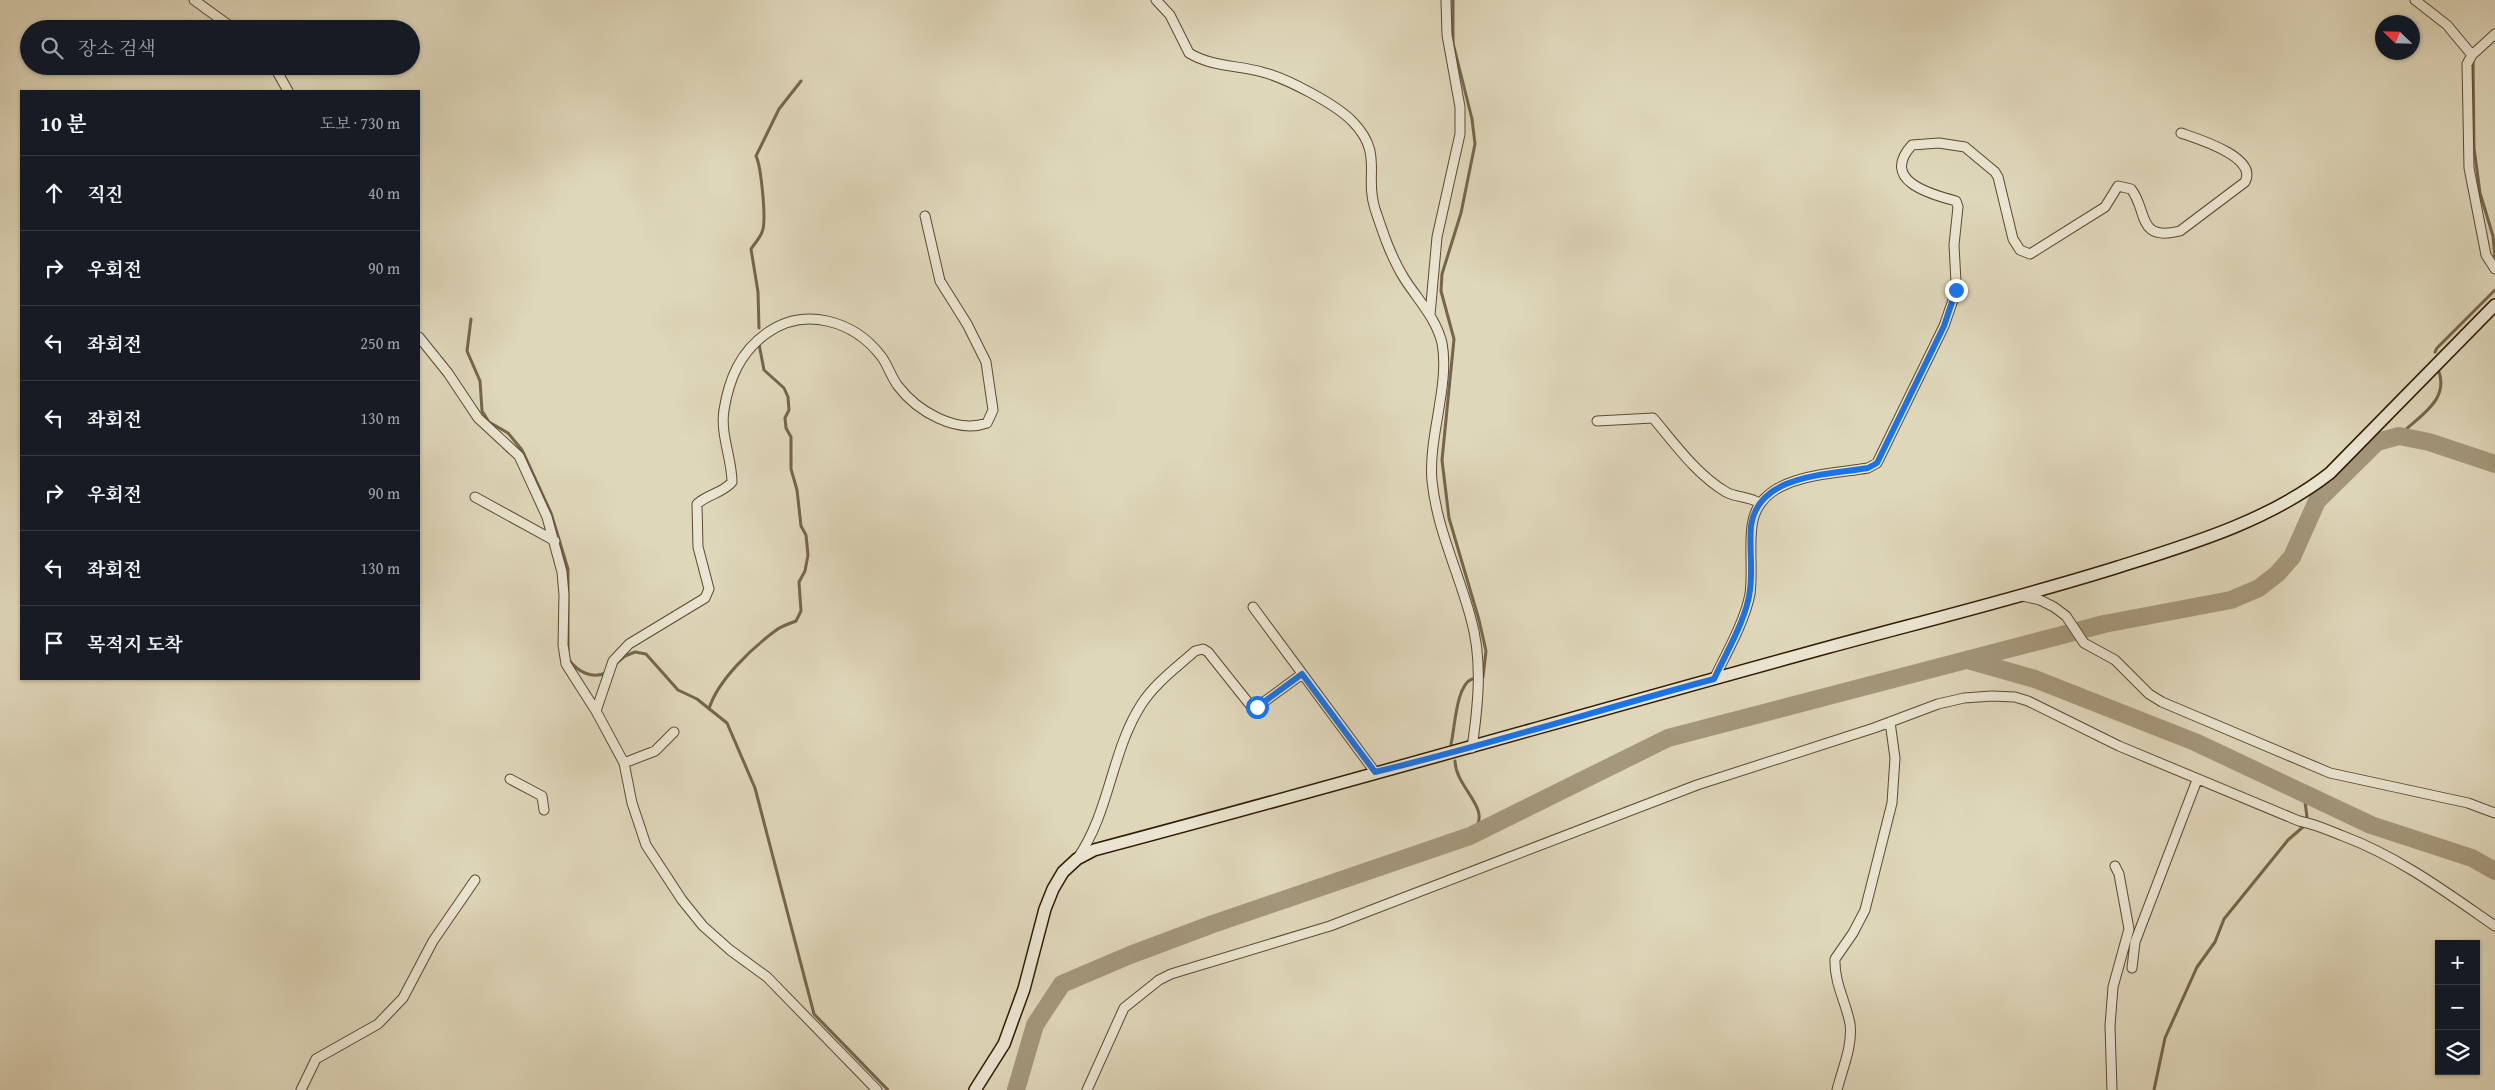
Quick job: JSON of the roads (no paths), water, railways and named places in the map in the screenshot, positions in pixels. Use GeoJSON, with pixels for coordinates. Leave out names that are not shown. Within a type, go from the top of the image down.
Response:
{"type":"FeatureCollection","features":[{"type":"Feature","properties":{"kind":"main road"},"geometry":{"type":"LineString","coordinates":[[975,1090],[1004,1044],[1024,989],[1044,909],[1052,889],[1063,872],[1077,859],[1094,850],[1375,772],[1472,748],[1714,679],[2019,596],[2168,551],[2272,511],[2303,494],[2330,473],[2495,305]]}},
{"type":"Feature","properties":{"kind":"street"},"geometry":{"type":"LineString","coordinates":[[194,0],[222,20]]}},
{"type":"Feature","properties":{"kind":"street"},"geometry":{"type":"LineString","coordinates":[[1156,0],[1170,15],[1189,53],[1215,64],[1273,76],[1341,110],[1357,126],[1369,146],[1372,158],[1374,206],[1390,249],[1404,278],[1430,315],[1441,342],[1443,353],[1433,450],[1432,482],[1450,561],[1471,618],[1476,641],[1478,705],[1472,748]]}},
{"type":"Feature","properties":{"kind":"street"},"geometry":{"type":"LineString","coordinates":[[1430,315],[1437,237],[1460,134],[1460,107],[1446,34],[1446,0]]}},
{"type":"Feature","properties":{"kind":"street"},"geometry":{"type":"LineString","coordinates":[[2415,0],[2447,25],[2472,55]]}},
{"type":"Feature","properties":{"kind":"street"},"geometry":{"type":"LineString","coordinates":[[2495,34],[2472,55],[2467,64],[2469,168],[2486,255],[2495,269]]}},
{"type":"Feature","properties":{"kind":"street"},"geometry":{"type":"LineString","coordinates":[[279,75],[287,90]]}},
{"type":"Feature","properties":{"kind":"street"},"geometry":{"type":"LineString","coordinates":[[1714,679],[1748,604],[1751,588],[1751,526],[1759,503],[1785,482],[1868,468],[1877,463],[1944,326],[1956,290],[1954,245],[1958,206],[1956,202],[1926,190],[1902,174],[1901,160],[1912,145],[1939,143],[1965,147],[1994,172],[1998,177],[2013,239],[2020,250],[2030,254],[2105,207],[2118,186],[2131,189],[2136,195],[2143,220],[2152,230],[2169,234],[2180,231],[2245,182],[2248,177],[2247,170],[2241,162],[2212,144],[2181,133]]}},
{"type":"Feature","properties":{"kind":"street"},"geometry":{"type":"LineString","coordinates":[[596,711],[613,661],[618,655],[629,644],[705,598],[710,589],[698,547],[698,504],[703,499],[727,488],[732,482],[723,412],[732,378],[741,359],[754,342],[774,328],[802,319],[831,320],[854,332],[881,356],[898,386],[915,404],[934,416],[958,424],[976,427],[988,423],[992,410],[986,362],[967,324],[940,281],[925,216]]}},
{"type":"Feature","properties":{"kind":"street"},"geometry":{"type":"LineString","coordinates":[[420,338],[448,373],[478,418],[519,456],[547,517],[555,541],[564,596],[562,645],[566,664],[596,711],[624,763],[632,803],[646,846],[682,900],[703,926],[730,950],[766,977],[877,1090]]}},
{"type":"Feature","properties":{"kind":"street"},"geometry":{"type":"LineString","coordinates":[[1596,421],[1653,418],[1695,467],[1712,482],[1730,494],[1752,499],[1759,503]]}},
{"type":"Feature","properties":{"kind":"street"},"geometry":{"type":"LineString","coordinates":[[475,497],[555,541]]}},
{"type":"Feature","properties":{"kind":"street"},"geometry":{"type":"LineString","coordinates":[[2019,596],[2040,600],[2054,607],[2066,616],[2084,643],[2114,660],[2148,694],[2162,702],[2330,773],[2468,803],[2495,813]]}},
{"type":"Feature","properties":{"kind":"street"},"geometry":{"type":"LineString","coordinates":[[1253,607],[1375,772]]}},
{"type":"Feature","properties":{"kind":"street"},"geometry":{"type":"LineString","coordinates":[[1077,859],[1089,842],[1104,803],[1122,744],[1141,704],[1156,685],[1195,651],[1203,649],[1208,652],[1251,706],[1257,707],[1302,674]]}},
{"type":"Feature","properties":{"kind":"street"},"geometry":{"type":"LineString","coordinates":[[1087,1090],[1124,1008],[1159,980],[1171,974],[1330,926],[1428,891],[1697,785],[1890,722],[1938,704],[1964,698],[2014,697],[2028,701],[2119,746],[2197,780],[2299,821],[2311,823],[2364,844],[2395,859],[2495,926]]}},
{"type":"Feature","properties":{"kind":"street"},"geometry":{"type":"LineString","coordinates":[[1837,1090],[1850,1034],[1849,1022],[1837,983],[1835,959],[1854,933],[1865,910],[1892,803],[1895,758],[1890,722]]}},
{"type":"Feature","properties":{"kind":"street"},"geometry":{"type":"LineString","coordinates":[[624,763],[655,751],[674,732]]}},
{"type":"Feature","properties":{"kind":"street"},"geometry":{"type":"LineString","coordinates":[[510,779],[542,796],[544,810]]}},
{"type":"Feature","properties":{"kind":"street"},"geometry":{"type":"LineString","coordinates":[[2132,968],[2135,942],[2197,780]]}},
{"type":"Feature","properties":{"kind":"street"},"geometry":{"type":"LineString","coordinates":[[2112,1090],[2110,1026],[2113,986],[2129,929],[2125,902],[2115,866]]}},
{"type":"Feature","properties":{"kind":"street"},"geometry":{"type":"LineString","coordinates":[[301,1090],[316,1059],[378,1024],[403,998],[434,941],[475,880]]}},
{"type":"Feature","properties":{"kind":"waterway"},"geometry":{"type":"LineString","coordinates":[[1453,0],[1453,43],[1472,119],[1475,144],[1461,213],[1442,274],[1441,291],[1454,339],[1442,460],[1449,518],[1479,620],[1486,651],[1483,677]]}},
{"type":"Feature","properties":{"kind":"waterway"},"geometry":{"type":"LineString","coordinates":[[2473,58],[2474,148],[2480,193],[2493,236],[2495,258]]}},
{"type":"Feature","properties":{"kind":"waterway"},"geometry":{"type":"LineString","coordinates":[[759,328],[758,292],[751,249],[761,234],[764,206],[756,156],[779,109],[801,81]]}},
{"type":"Feature","properties":{"kind":"waterway"},"geometry":{"type":"LineString","coordinates":[[2435,352],[2495,290]]}},
{"type":"Feature","properties":{"kind":"waterway"},"geometry":{"type":"LineString","coordinates":[[471,319],[467,351],[480,381],[482,411],[489,422],[508,433],[522,450],[551,513],[568,569],[568,651]]}},
{"type":"Feature","properties":{"kind":"waterway"},"geometry":{"type":"LineString","coordinates":[[709,709],[719,687],[736,666],[756,646],[775,631],[782,626],[796,621],[801,611],[799,582],[805,571],[808,555],[806,535],[801,526],[797,490],[791,469],[791,437],[786,428],[785,418],[789,410],[788,397],[784,388],[764,370],[759,344]]}},
{"type":"Feature","properties":{"kind":"waterway"},"geometry":{"type":"LineString","coordinates":[[2399,436],[2436,399],[2440,390],[2441,380],[2438,369]]}},
{"type":"Feature","properties":{"kind":"waterway"},"geometry":{"type":"LineString","coordinates":[[1016,1090],[1035,1025],[1062,984],[1130,955],[1213,924],[1470,836],[1668,738],[2104,624],[2231,600],[2259,588],[2277,574],[2292,557],[2317,501],[2377,442],[2399,436],[2429,442],[2495,464]]}},
{"type":"Feature","properties":{"kind":"waterway"},"geometry":{"type":"LineString","coordinates":[[614,665],[625,656],[635,652],[646,654],[678,690],[697,699],[727,723],[755,788],[814,1014],[888,1090]]}},
{"type":"Feature","properties":{"kind":"waterway"},"geometry":{"type":"LineString","coordinates":[[569,660],[581,671],[591,675],[606,673]]}},
{"type":"Feature","properties":{"kind":"waterway"},"geometry":{"type":"LineString","coordinates":[[1968,660],[2035,679],[2195,742],[2371,825],[2472,858],[2495,871]]}},
{"type":"Feature","properties":{"kind":"waterway"},"geometry":{"type":"LineString","coordinates":[[1451,744],[1459,698],[1467,683],[1472,679]]}},
{"type":"Feature","properties":{"kind":"waterway"},"geometry":{"type":"LineString","coordinates":[[1455,761],[1457,772],[1477,808],[1479,817],[1477,826],[1470,836]]}},
{"type":"Feature","properties":{"kind":"waterway"},"geometry":{"type":"LineString","coordinates":[[2154,1090],[2165,1038],[2197,967],[2215,942],[2224,919],[2288,840],[2303,827],[2307,817],[2304,794]]}}]}
